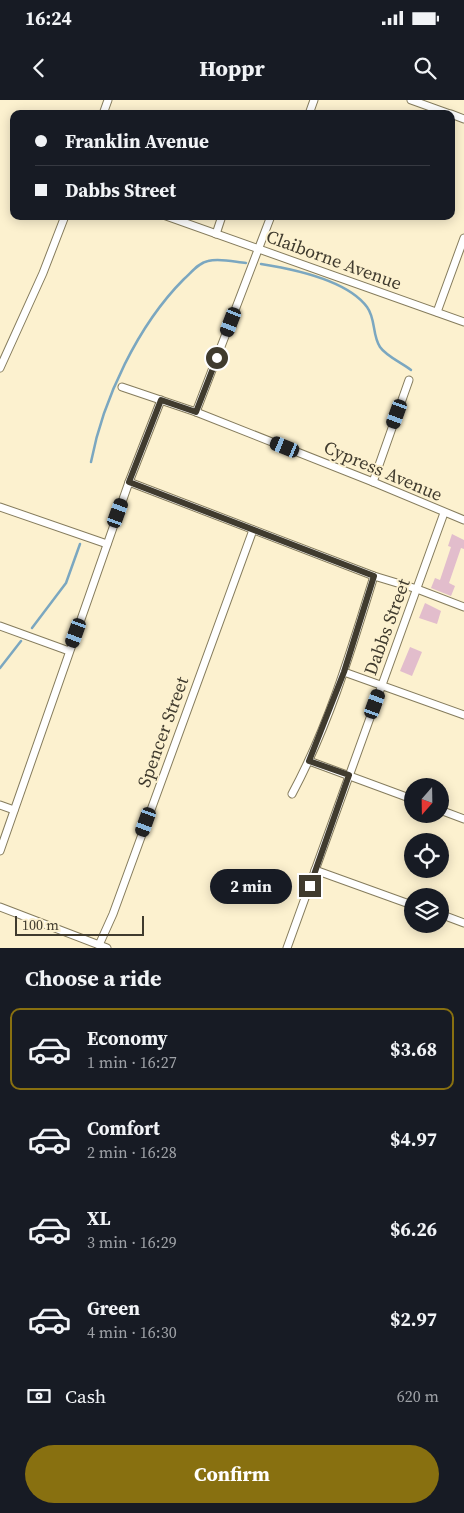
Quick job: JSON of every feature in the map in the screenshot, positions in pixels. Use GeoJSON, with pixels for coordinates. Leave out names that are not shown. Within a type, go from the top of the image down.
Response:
{"type":"FeatureCollection","features":[{"type":"Feature","properties":{"kind":"street"},"geometry":{"type":"LineString","coordinates":[[411,100],[440,110]]}},
{"type":"Feature","properties":{"kind":"street"},"geometry":{"type":"LineString","coordinates":[[0,368],[3,350],[43,273],[63,220]]}},
{"type":"Feature","properties":{"kind":"street","name":"Claiborne Avenue"},"geometry":{"type":"LineString","coordinates":[[177,220],[464,322]]}},
{"type":"Feature","properties":{"kind":"street"},"geometry":{"type":"LineString","coordinates":[[216,234],[221,220]]}},
{"type":"Feature","properties":{"kind":"street"},"geometry":{"type":"LineString","coordinates":[[196,412],[270,220]]}},
{"type":"Feature","properties":{"kind":"street"},"geometry":{"type":"LineString","coordinates":[[437,312],[464,238]]}},
{"type":"Feature","properties":{"kind":"street"},"geometry":{"type":"LineString","coordinates":[[373,482],[409,380]]}},
{"type":"Feature","properties":{"kind":"street","name":"Cypress Avenue"},"geometry":{"type":"LineString","coordinates":[[122,387],[196,412],[464,520]]}},
{"type":"Feature","properties":{"kind":"street"},"geometry":{"type":"LineString","coordinates":[[0,850],[129,482],[161,400]]}},
{"type":"Feature","properties":{"kind":"street"},"geometry":{"type":"LineString","coordinates":[[129,482],[374,576],[417,589],[464,607]]}},
{"type":"Feature","properties":{"kind":"street"},"geometry":{"type":"LineString","coordinates":[[0,508],[107,544]]}},
{"type":"Feature","properties":{"kind":"street","name":"Dabbs Street"},"geometry":{"type":"LineString","coordinates":[[287,948],[444,513]]}},
{"type":"Feature","properties":{"kind":"street","name":"Spencer Street"},"geometry":{"type":"LineString","coordinates":[[99,945],[116,904],[254,530]]}},
{"type":"Feature","properties":{"kind":"street"},"geometry":{"type":"LineString","coordinates":[[292,794],[309,761],[344,672],[374,576]]}},
{"type":"Feature","properties":{"kind":"street"},"geometry":{"type":"LineString","coordinates":[[0,626],[69,651]]}},
{"type":"Feature","properties":{"kind":"street"},"geometry":{"type":"LineString","coordinates":[[344,672],[464,715]]}},
{"type":"Feature","properties":{"kind":"street"},"geometry":{"type":"LineString","coordinates":[[309,761],[404,796]]}},
{"type":"Feature","properties":{"kind":"street"},"geometry":{"type":"LineString","coordinates":[[0,805],[14,810]]}},
{"type":"Feature","properties":{"kind":"street"},"geometry":{"type":"LineString","coordinates":[[449,813],[464,819]]}},
{"type":"Feature","properties":{"kind":"street"},"geometry":{"type":"LineString","coordinates":[[315,870],[404,902]]}},
{"type":"Feature","properties":{"kind":"street"},"geometry":{"type":"LineString","coordinates":[[0,907],[90,945],[99,945],[107,948]]}},
{"type":"Feature","properties":{"kind":"street"},"geometry":{"type":"LineString","coordinates":[[449,917],[464,923]]}},
{"type":"Feature","properties":{"kind":"building"},"geometry":{"type":"Polygon","coordinates":[[[452,534],[464,540],[464,549],[461,548],[449,583],[455,586],[451,596],[431,588],[435,578],[440,580],[451,547],[448,546],[452,534]]]}},
{"type":"Feature","properties":{"kind":"building"},"geometry":{"type":"Polygon","coordinates":[[[425,603],[441,611],[437,624],[419,618],[425,603]]]}},
{"type":"Feature","properties":{"kind":"building"},"geometry":{"type":"Polygon","coordinates":[[[410,647],[422,652],[412,676],[400,671],[410,647]]]}},
{"type":"Feature","properties":{"kind":"waterway"},"geometry":{"type":"LineString","coordinates":[[91,462],[104,413],[125,364],[152,318],[167,297],[192,271],[204,262],[227,260],[246,263]]}},
{"type":"Feature","properties":{"kind":"waterway"},"geometry":{"type":"LineString","coordinates":[[261,264],[318,277],[347,290],[358,298],[370,312],[380,347],[411,370]]}},
{"type":"Feature","properties":{"kind":"waterway"},"geometry":{"type":"LineString","coordinates":[[32,628],[66,583],[80,544]]}},
{"type":"Feature","properties":{"kind":"waterway"},"geometry":{"type":"LineString","coordinates":[[0,668],[21,641]]}},
{"type":"Feature","properties":{"kind":"route"},"geometry":{"type":"LineString","coordinates":[[217,358],[196,412],[161,400],[129,482],[374,576],[344,672],[309,761],[349,775],[310,886]]}}]}
